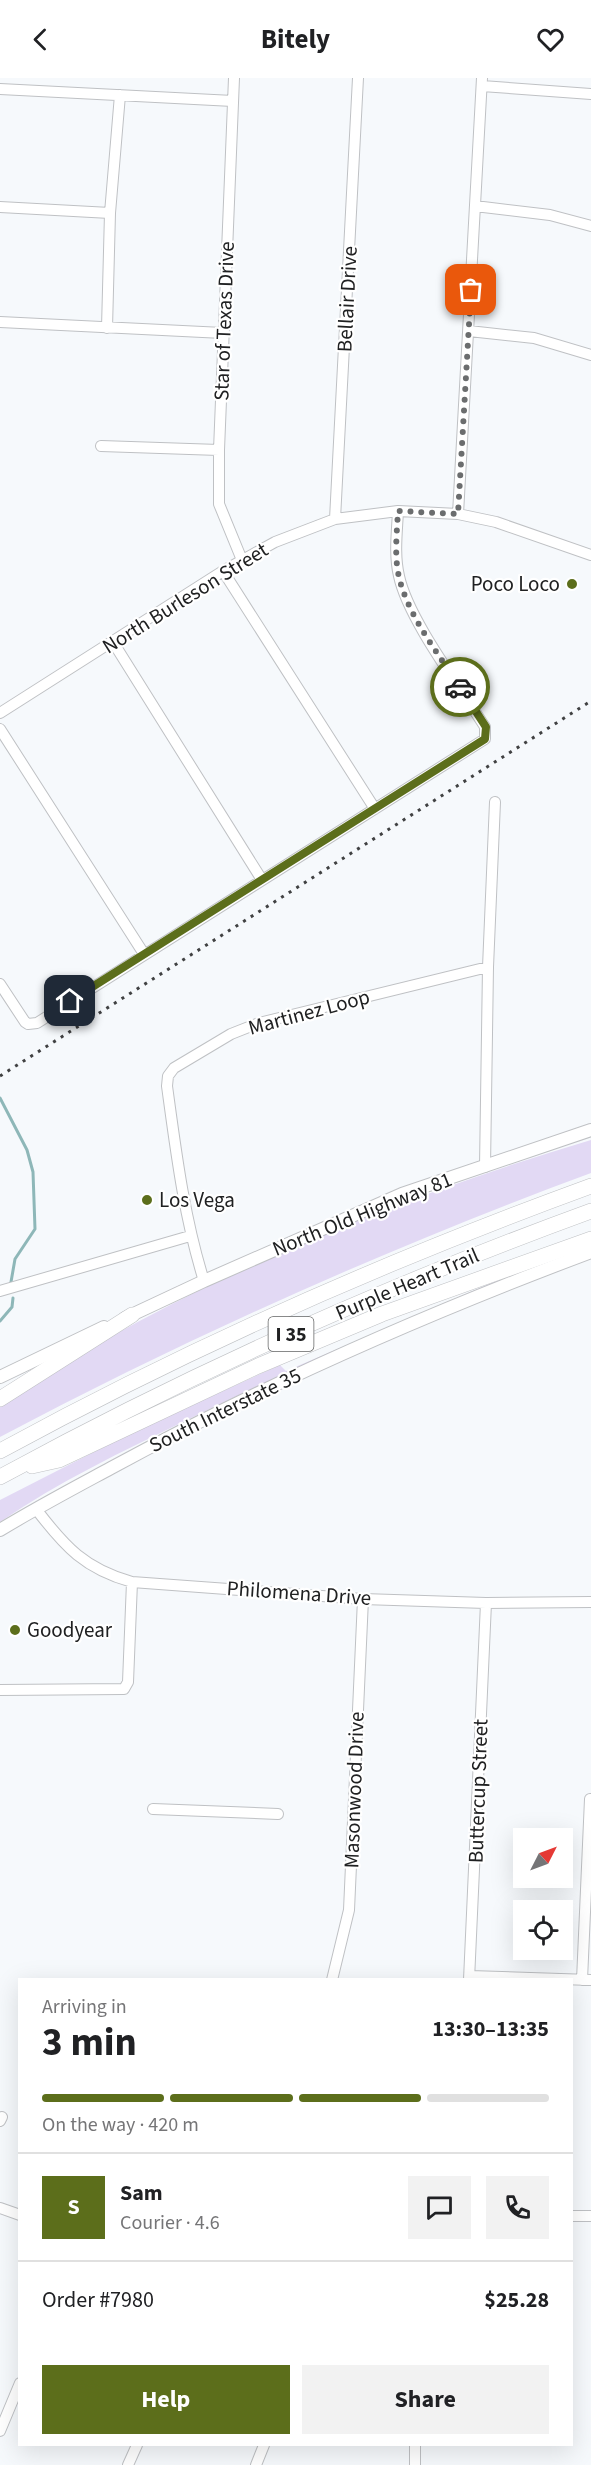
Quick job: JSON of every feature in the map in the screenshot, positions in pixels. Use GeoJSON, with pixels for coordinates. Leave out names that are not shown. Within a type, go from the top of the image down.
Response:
{"type":"FeatureCollection","features":[{"type":"Feature","properties":{"kind":"highway","name":"Purple Heart Trail"},"geometry":{"type":"LineString","coordinates":[[0,1451],[107,1395],[267,1319],[471,1232],[591,1186]]}},
{"type":"Feature","properties":{"kind":"highway","name":"Purple Heart Trail"},"geometry":{"type":"LineString","coordinates":[[6,1474],[167,1391],[295,1331],[441,1269],[591,1211]]}},
{"type":"Feature","properties":{"kind":"highway"},"geometry":{"type":"LineString","coordinates":[[6,1474],[59,1460],[258,1366],[382,1314],[591,1239]]}},
{"type":"Feature","properties":{"kind":"highway"},"geometry":{"type":"LineString","coordinates":[[0,1400],[132,1315]]}},
{"type":"Feature","properties":{"kind":"main road","name":"North Old Highway 81"},"geometry":{"type":"LineString","coordinates":[[204,1281],[402,1194],[591,1130]]}},
{"type":"Feature","properties":{"kind":"main road","name":"South Interstate 35"},"geometry":{"type":"LineString","coordinates":[[0,1530],[198,1421],[288,1378],[484,1294],[591,1252]]}},
{"type":"Feature","properties":{"kind":"main road"},"geometry":{"type":"LineString","coordinates":[[0,1377],[204,1281]]}},
{"type":"Feature","properties":{"kind":"street","name":"Star of Texas Drive"},"geometry":{"type":"LineString","coordinates":[[234,78],[223,333],[219,504],[242,560]]}},
{"type":"Feature","properties":{"kind":"street","name":"Bellair Drive"},"geometry":{"type":"LineString","coordinates":[[335,519],[358,78]]}},
{"type":"Feature","properties":{"kind":"street"},"geometry":{"type":"LineString","coordinates":[[458,514],[482,82],[591,93]]}},
{"type":"Feature","properties":{"kind":"street"},"geometry":{"type":"LineString","coordinates":[[0,89],[233,100]]}},
{"type":"Feature","properties":{"kind":"street"},"geometry":{"type":"LineString","coordinates":[[107,328],[110,213],[120,95]]}},
{"type":"Feature","properties":{"kind":"street"},"geometry":{"type":"LineString","coordinates":[[475,206],[550,215],[591,226]]}},
{"type":"Feature","properties":{"kind":"street"},"geometry":{"type":"LineString","coordinates":[[0,207],[110,213]]}},
{"type":"Feature","properties":{"kind":"street"},"geometry":{"type":"LineString","coordinates":[[0,322],[223,333]]}},
{"type":"Feature","properties":{"kind":"street"},"geometry":{"type":"LineString","coordinates":[[469,332],[534,338],[591,355]]}},
{"type":"Feature","properties":{"kind":"street"},"geometry":{"type":"LineString","coordinates":[[101,446],[219,450]]}},
{"type":"Feature","properties":{"kind":"street"},"geometry":{"type":"LineString","coordinates":[[0,984],[28,1024],[37,1023],[485,739],[486,727],[433,646],[402,588],[397,562],[398,511]]}},
{"type":"Feature","properties":{"kind":"street","name":"North Burleson Street"},"geometry":{"type":"LineString","coordinates":[[0,713],[223,571],[275,542],[335,519],[398,511],[458,514],[496,522],[591,555]]}},
{"type":"Feature","properties":{"kind":"street"},"geometry":{"type":"LineString","coordinates":[[223,571],[375,809]]}},
{"type":"Feature","properties":{"kind":"street"},"geometry":{"type":"LineString","coordinates":[[113,642],[262,880]]}},
{"type":"Feature","properties":{"kind":"street"},"geometry":{"type":"LineString","coordinates":[[0,729],[144,954]]}},
{"type":"Feature","properties":{"kind":"street"},"geometry":{"type":"LineString","coordinates":[[485,1167],[488,967],[495,802]]}},
{"type":"Feature","properties":{"kind":"street","name":"Martinez Loop"},"geometry":{"type":"LineString","coordinates":[[204,1281],[190,1236],[167,1086],[168,1076],[174,1068],[231,1034],[259,1023],[488,967]]}},
{"type":"Feature","properties":{"kind":"street"},"geometry":{"type":"LineString","coordinates":[[0,1291],[190,1236]]}},
{"type":"Feature","properties":{"kind":"street","name":"Philomena Drive"},"geometry":{"type":"LineString","coordinates":[[36,1509],[75,1554],[110,1575],[132,1582],[363,1599],[486,1603],[591,1602]]}},
{"type":"Feature","properties":{"kind":"street"},"geometry":{"type":"LineString","coordinates":[[0,1690],[124,1689],[128,1682],[132,1582]]}},
{"type":"Feature","properties":{"kind":"street","name":"Masonwood Drive"},"geometry":{"type":"LineString","coordinates":[[332,1978],[349,1910],[363,1599]]}},
{"type":"Feature","properties":{"kind":"street","name":"Buttercup Street"},"geometry":{"type":"LineString","coordinates":[[470,1978],[486,1603]]}},
{"type":"Feature","properties":{"kind":"street"},"geometry":{"type":"LineString","coordinates":[[587,1980],[590,1800]]}},
{"type":"Feature","properties":{"kind":"street"},"geometry":{"type":"LineString","coordinates":[[153,1809],[278,1814]]}},
{"type":"Feature","properties":{"kind":"street"},"geometry":{"type":"LineString","coordinates":[[0,2208],[18,2214]]}},
{"type":"Feature","properties":{"kind":"street"},"geometry":{"type":"LineString","coordinates":[[573,2216],[591,2216]]}},
{"type":"Feature","properties":{"kind":"street"},"geometry":{"type":"LineString","coordinates":[[0,2431],[18,2389]]}},
{"type":"Feature","properties":{"kind":"street"},"geometry":{"type":"LineString","coordinates":[[128,2465],[137,2446]]}},
{"type":"Feature","properties":{"kind":"street"},"geometry":{"type":"LineString","coordinates":[[256,2465],[264,2446]]}},
{"type":"Feature","properties":{"kind":"street"},"geometry":{"type":"LineString","coordinates":[[415,2446],[415,2465]]}},
{"type":"Feature","properties":{"kind":"shaded area"},"geometry":{"type":"Polygon","coordinates":[[[591,1140],[591,1173],[440,1232],[291,1295],[144,1364],[0,1437],[0,1404],[92,1348],[163,1309],[342,1226],[466,1180],[591,1140]]]}},
{"type":"Feature","properties":{"kind":"shaded area"},"geometry":{"type":"Polygon","coordinates":[[[591,1246],[387,1329],[237,1396],[91,1468],[0,1522],[0,1500],[139,1429],[280,1365],[286,1371],[496,1281],[591,1246]]]}},
{"type":"Feature","properties":{"kind":"waterway"},"geometry":{"type":"LineString","coordinates":[[0,1098],[27,1150],[33,1172],[35,1229],[15,1259],[11,1282]]}},
{"type":"Feature","properties":{"kind":"waterway"},"geometry":{"type":"LineString","coordinates":[[0,1321],[12,1307],[13,1298]]}},
{"type":"Feature","properties":{"kind":"railway"},"geometry":{"type":"LineString","coordinates":[[0,1076],[591,701]]}},
{"type":"Feature","properties":{"kind":"way so far"},"geometry":{"type":"LineString","coordinates":[[460,687],[433,646],[402,588],[398,575],[397,536],[398,511],[458,514],[471,290]]}},
{"type":"Feature","properties":{"kind":"place","name":"Poco Loco"},"geometry":{"type":"Point","coordinates":[572,584]}},
{"type":"Feature","properties":{"kind":"place","name":"Los Vega"},"geometry":{"type":"Point","coordinates":[147,1200]}},
{"type":"Feature","properties":{"kind":"place","name":"Goodyear"},"geometry":{"type":"Point","coordinates":[15,1630]}},
{"type":"Feature","properties":{"kind":"route"},"geometry":{"type":"LineString","coordinates":[[70,1001],[485,739],[486,727],[460,687]]}}]}
